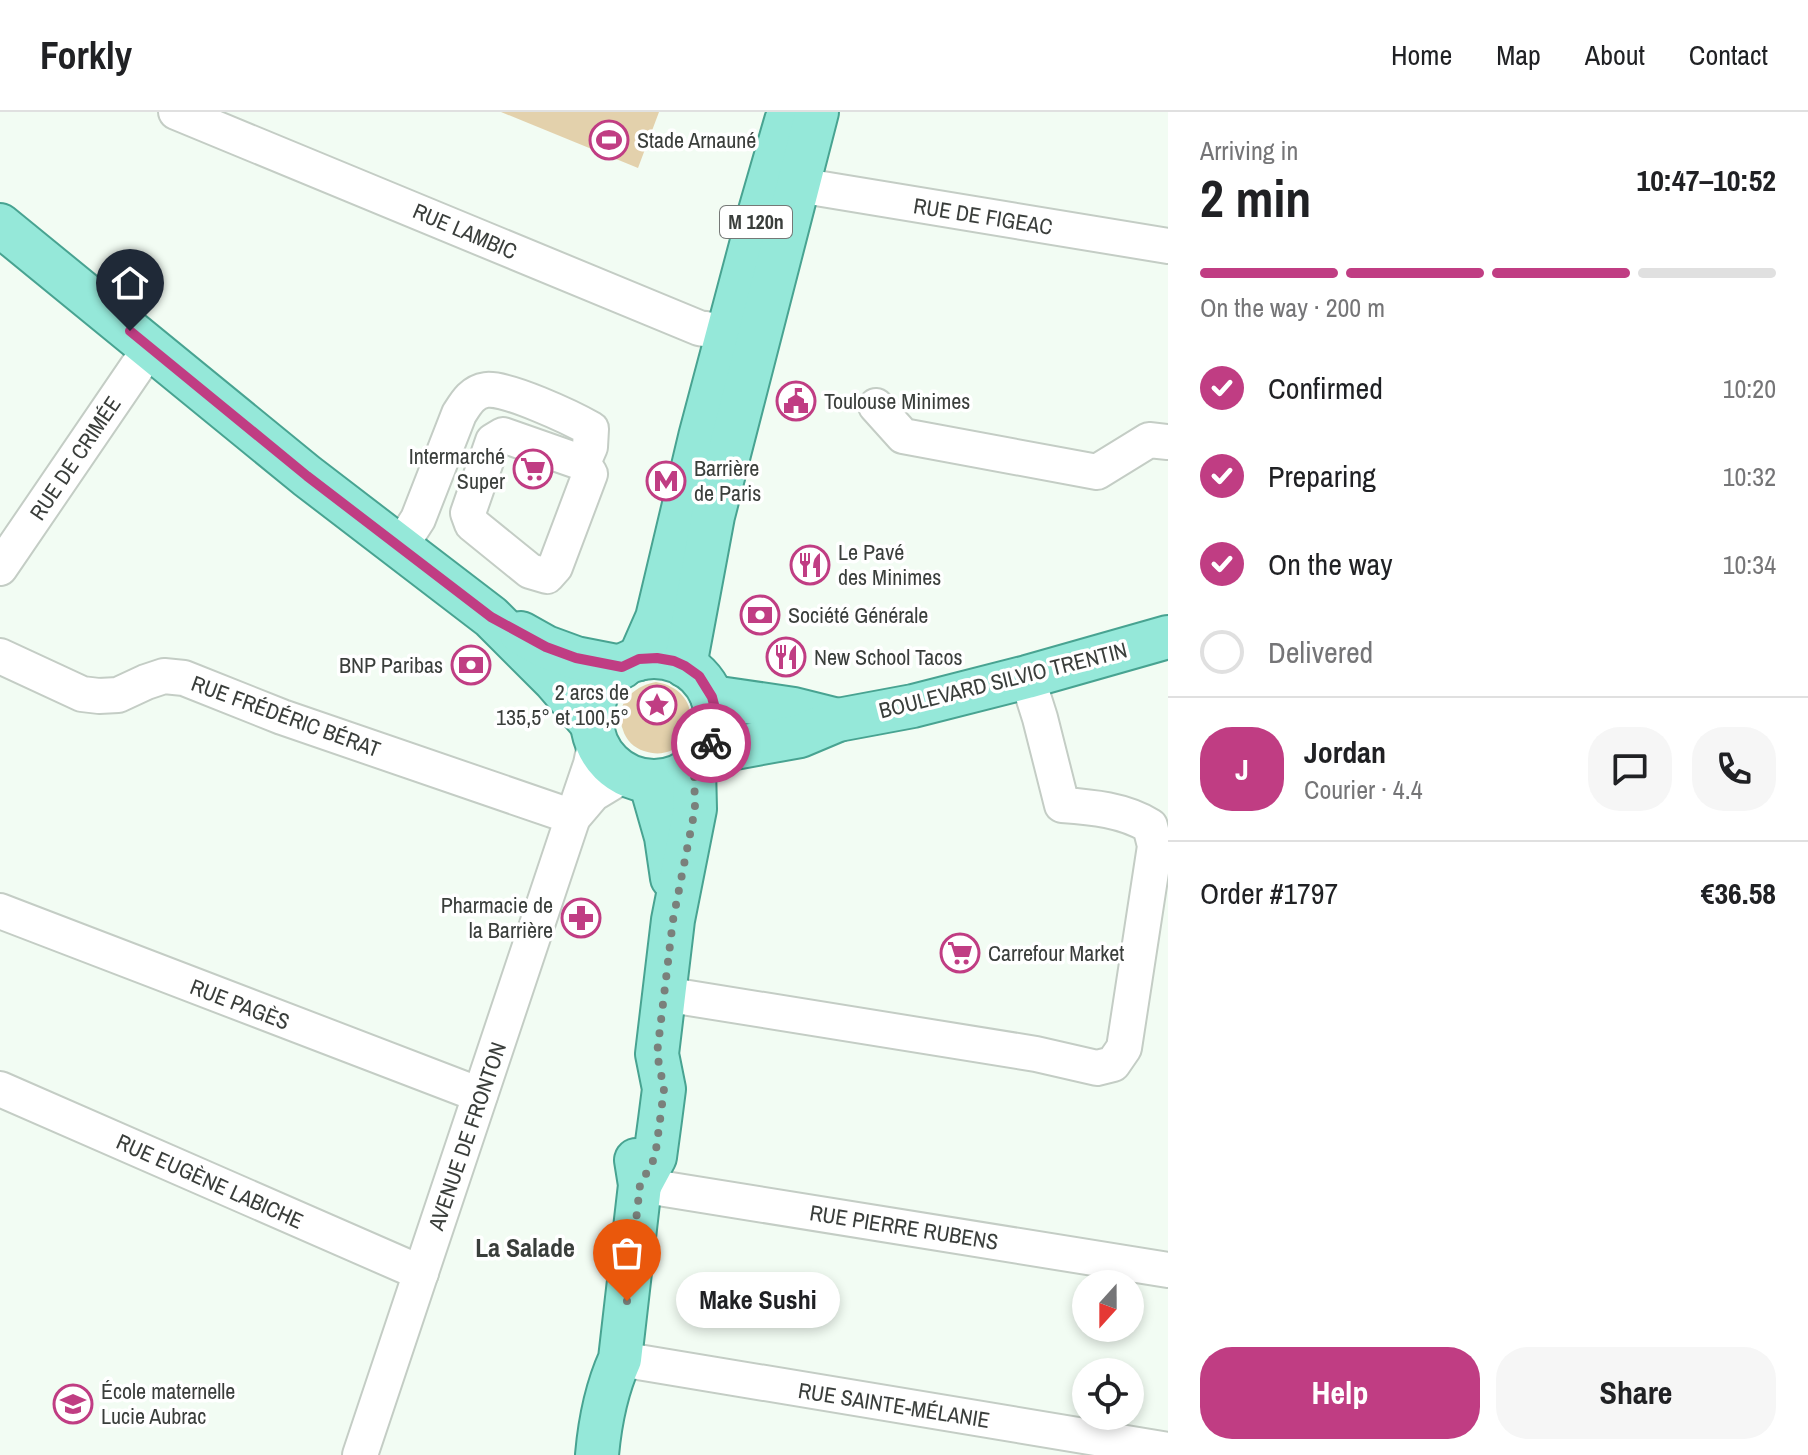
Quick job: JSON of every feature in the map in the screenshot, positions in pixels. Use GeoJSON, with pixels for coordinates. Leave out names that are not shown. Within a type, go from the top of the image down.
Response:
{"type":"FeatureCollection","features":[{"type":"Feature","properties":{"kind":"main road","name":"M 120n"},"geometry":{"type":"LineString","coordinates":[[685,666],[713,516],[760,211],[789,112]]}},
{"type":"Feature","properties":{"kind":"main road","name":"M 120n"},"geometry":{"type":"LineString","coordinates":[[630,663],[657,618],[700,437],[742,338],[798,185],[817,112]]}},
{"type":"Feature","properties":{"kind":"main road"},"geometry":{"type":"LineString","coordinates":[[0,225],[307,476],[491,617],[555,681],[594,732],[603,753],[613,764],[638,778],[665,780],[680,775],[700,760]]}},
{"type":"Feature","properties":{"kind":"main road"},"geometry":{"type":"LineString","coordinates":[[491,617],[546,647],[576,658],[630,663],[657,658],[674,661],[699,676],[712,697],[716,712],[716,727],[700,760],[695,809],[673,920],[657,1054],[644,1085],[635,1155],[640,1185],[620,1359],[610,1381],[597,1455]]}},
{"type":"Feature","properties":{"kind":"main road","name":"BOULEVARD SILVIO TRENTIN"},"geometry":{"type":"LineString","coordinates":[[700,760],[800,736],[838,720],[913,706],[1168,637]]}},
{"type":"Feature","properties":{"kind":"main road"},"geometry":{"type":"LineString","coordinates":[[594,732],[594,704],[598,693],[604,683],[630,663]]}},
{"type":"Feature","properties":{"kind":"main road","name":"BOULEVARD SILVIO TRENTIN"},"geometry":{"type":"LineString","coordinates":[[712,697],[794,709],[838,720]]}},
{"type":"Feature","properties":{"kind":"main road"},"geometry":{"type":"LineString","coordinates":[[638,778],[666,837],[672,877],[673,920]]}},
{"type":"Feature","properties":{"kind":"main road"},"geometry":{"type":"LineString","coordinates":[[620,1359],[625,1382],[625,1432],[620,1455]]}},
{"type":"Feature","properties":{"kind":"street","name":"RUE LAMBIC"},"geometry":{"type":"LineString","coordinates":[[176,112],[699,328],[742,338]]}},
{"type":"Feature","properties":{"kind":"street","name":"RUE DE FIGEAC"},"geometry":{"type":"LineString","coordinates":[[798,185],[1168,246]]}},
{"type":"Feature","properties":{"kind":"street","name":"RUE DE CRIMÉE"},"geometry":{"type":"LineString","coordinates":[[0,568],[150,348]]}},
{"type":"Feature","properties":{"kind":"street"},"geometry":{"type":"LineString","coordinates":[[400,547],[418,519],[459,414],[468,398],[485,390],[515,396],[572,418],[591,429],[590,447],[583,463]]}},
{"type":"Feature","properties":{"kind":"street"},"geometry":{"type":"LineString","coordinates":[[876,406],[903,436],[1097,472],[1149,440],[1168,442]]}},
{"type":"Feature","properties":{"kind":"street","name":"RUE FRÉDÉRIC BÉRAT"},"geometry":{"type":"LineString","coordinates":[[0,656],[82,694],[118,695],[164,676],[184,678],[282,717],[573,817]]}},
{"type":"Feature","properties":{"kind":"street"},"geometry":{"type":"LineString","coordinates":[[664,994],[1036,1054],[1097,1068],[1113,1064],[1124,1048],[1155,846],[1150,826],[1135,816],[1062,805],[1027,677]]}},
{"type":"Feature","properties":{"kind":"street","name":"AVENUE DE FRONTON"},"geometry":{"type":"LineString","coordinates":[[360,1455],[591,764],[594,732]]}},
{"type":"Feature","properties":{"kind":"street","name":"AVENUE DE FRONTON"},"geometry":{"type":"LineString","coordinates":[[573,817],[593,794],[638,778]]}},
{"type":"Feature","properties":{"kind":"street","name":"RUE PAGÈS"},"geometry":{"type":"LineString","coordinates":[[0,911],[480,1095]]}},
{"type":"Feature","properties":{"kind":"street","name":"RUE EUGÈNE LABICHE"},"geometry":{"type":"LineString","coordinates":[[0,1089],[421,1273]]}},
{"type":"Feature","properties":{"kind":"street","name":"RUE PIERRE RUBENS"},"geometry":{"type":"LineString","coordinates":[[640,1185],[1168,1270]]}},
{"type":"Feature","properties":{"kind":"street","name":"RUE SAINTE-MÉLANIE"},"geometry":{"type":"LineString","coordinates":[[620,1359],[1168,1450]]}},
{"type":"Feature","properties":{"kind":"shaded area","name":"Stade Arnauné"},"geometry":{"type":"Polygon","coordinates":[[[501,112],[659,112],[638,168],[501,112]]]}},
{"type":"Feature","properties":{"kind":"shaded area"},"geometry":{"type":"Polygon","coordinates":[[[656,682],[674,689],[685,699],[690,713],[690,727],[684,739],[674,749],[661,753],[634,746],[626,737],[621,721],[627,698],[656,682]],[[655,695],[647,701],[649,716],[658,720],[668,716],[671,706],[665,697],[655,695]]]}},
{"type":"Feature","properties":{"kind":"way so far"},"geometry":{"type":"LineString","coordinates":[[627,1301],[640,1185],[655,1157],[664,1089],[657,1054],[673,920],[695,809],[694,767],[707,753],[711,743]]}},
{"type":"Feature","properties":{"kind":"place","name":"Stade Arnauné"},"geometry":{"type":"Point","coordinates":[609,140]}},
{"type":"Feature","properties":{"kind":"place","name":"Toulouse Minimes"},"geometry":{"type":"Point","coordinates":[796,401]}},
{"type":"Feature","properties":{"kind":"place","name":"Intermarché Super"},"geometry":{"type":"Point","coordinates":[533,469]}},
{"type":"Feature","properties":{"kind":"place","name":"Barrière de Paris"},"geometry":{"type":"Point","coordinates":[666,481]}},
{"type":"Feature","properties":{"kind":"place","name":"Le Pavé des Minimes"},"geometry":{"type":"Point","coordinates":[810,565]}},
{"type":"Feature","properties":{"kind":"place","name":"Société Générale"},"geometry":{"type":"Point","coordinates":[760,615]}},
{"type":"Feature","properties":{"kind":"place","name":"New School Tacos"},"geometry":{"type":"Point","coordinates":[786,657]}},
{"type":"Feature","properties":{"kind":"place","name":"BNP Paribas"},"geometry":{"type":"Point","coordinates":[471,665]}},
{"type":"Feature","properties":{"kind":"place","name":"2 arcs de 135,5° et 100,5°"},"geometry":{"type":"Point","coordinates":[657,705]}},
{"type":"Feature","properties":{"kind":"place","name":"Pharmacie de la Barrière"},"geometry":{"type":"Point","coordinates":[581,918]}},
{"type":"Feature","properties":{"kind":"place","name":"Carrefour Market"},"geometry":{"type":"Point","coordinates":[960,953]}},
{"type":"Feature","properties":{"kind":"place","name":"Make Sushi"},"geometry":{"type":"Point","coordinates":[627,1301]}},
{"type":"Feature","properties":{"kind":"place","name":"École maternelle Lucie Aubrac"},"geometry":{"type":"Point","coordinates":[73,1404]}},
{"type":"Feature","properties":{"kind":"district","name":"La Salade"},"geometry":{"type":"Point","coordinates":[525,1248]}},
{"type":"Feature","properties":{"kind":"route"},"geometry":{"type":"LineString","coordinates":[[130,331],[307,476],[491,617],[546,647],[576,658],[622,667],[639,659],[657,658],[685,666],[699,676],[712,697],[716,727],[711,743]]}}]}
